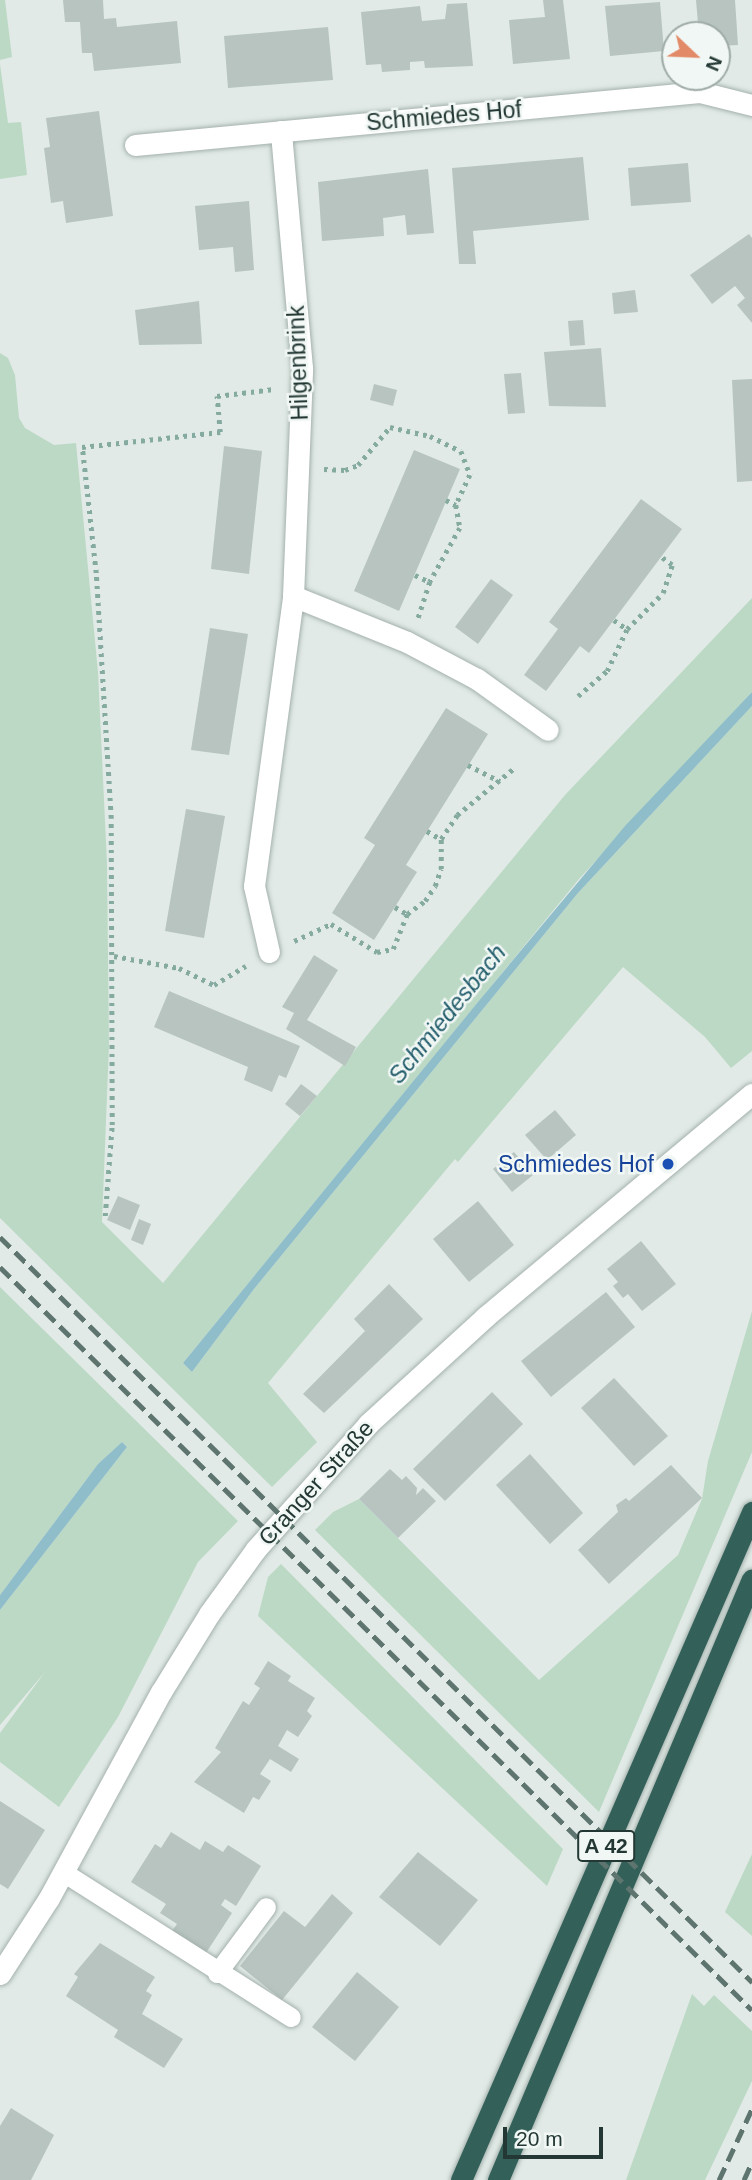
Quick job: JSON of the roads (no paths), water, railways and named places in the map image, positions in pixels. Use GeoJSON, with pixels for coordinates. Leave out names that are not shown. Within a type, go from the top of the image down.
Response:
{"type":"FeatureCollection","features":[{"type":"Feature","properties":{"kind":"highway","name":"A 42"},"geometry":{"type":"LineString","coordinates":[[461,2180],[752,1512]]}},
{"type":"Feature","properties":{"kind":"highway","name":"A 42"},"geometry":{"type":"LineString","coordinates":[[498,2180],[752,1579]]}},
{"type":"Feature","properties":{"kind":"street","name":"Schmiedes Hof"},"geometry":{"type":"LineString","coordinates":[[135,145],[701,92],[752,106]]}},
{"type":"Feature","properties":{"kind":"street","name":"Hilgenbrink"},"geometry":{"type":"LineString","coordinates":[[269,952],[254,886],[293,596],[302,386],[281,131]]}},
{"type":"Feature","properties":{"kind":"street"},"geometry":{"type":"LineString","coordinates":[[293,596],[408,642],[477,680],[548,730]]}},
{"type":"Feature","properties":{"kind":"street","name":"Cranger Straße"},"geometry":{"type":"LineString","coordinates":[[0,1973],[63,1872],[209,1614],[256,1549],[368,1424],[485,1317],[752,1094]]}},
{"type":"Feature","properties":{"kind":"lane"},"geometry":{"type":"LineString","coordinates":[[63,1872],[217,1973],[291,2017]]}},
{"type":"Feature","properties":{"kind":"lane"},"geometry":{"type":"LineString","coordinates":[[217,1973],[266,1907]]}},
{"type":"Feature","properties":{"kind":"water"},"geometry":{"type":"Polygon","coordinates":[[[752,692],[752,706],[578,893],[254,1289],[192,1372],[183,1363],[478,1002],[625,826],[752,692]]]}},
{"type":"Feature","properties":{"kind":"water"},"geometry":{"type":"Polygon","coordinates":[[[122,1442],[127,1447],[0,1610],[0,1595],[98,1464],[122,1442]]]}},
{"type":"Feature","properties":{"kind":"railway"},"geometry":{"type":"LineString","coordinates":[[0,1237],[752,1982]]}},
{"type":"Feature","properties":{"kind":"railway"},"geometry":{"type":"LineString","coordinates":[[0,1267],[752,2010]]}},
{"type":"Feature","properties":{"kind":"railway"},"geometry":{"type":"LineString","coordinates":[[719,2180],[752,2109]]}},
{"type":"Feature","properties":{"kind":"railway"},"geometry":{"type":"LineString","coordinates":[[744,2180],[752,2162]]}},
{"type":"Feature","properties":{"kind":"place","name":"Schmiedes Hof"},"geometry":{"type":"Point","coordinates":[668,1164]}},
{"type":"Feature","properties":{"kind":"water label","name":"Schmiedesbach"},"geometry":{"type":"Point","coordinates":[447,1014]}}]}
